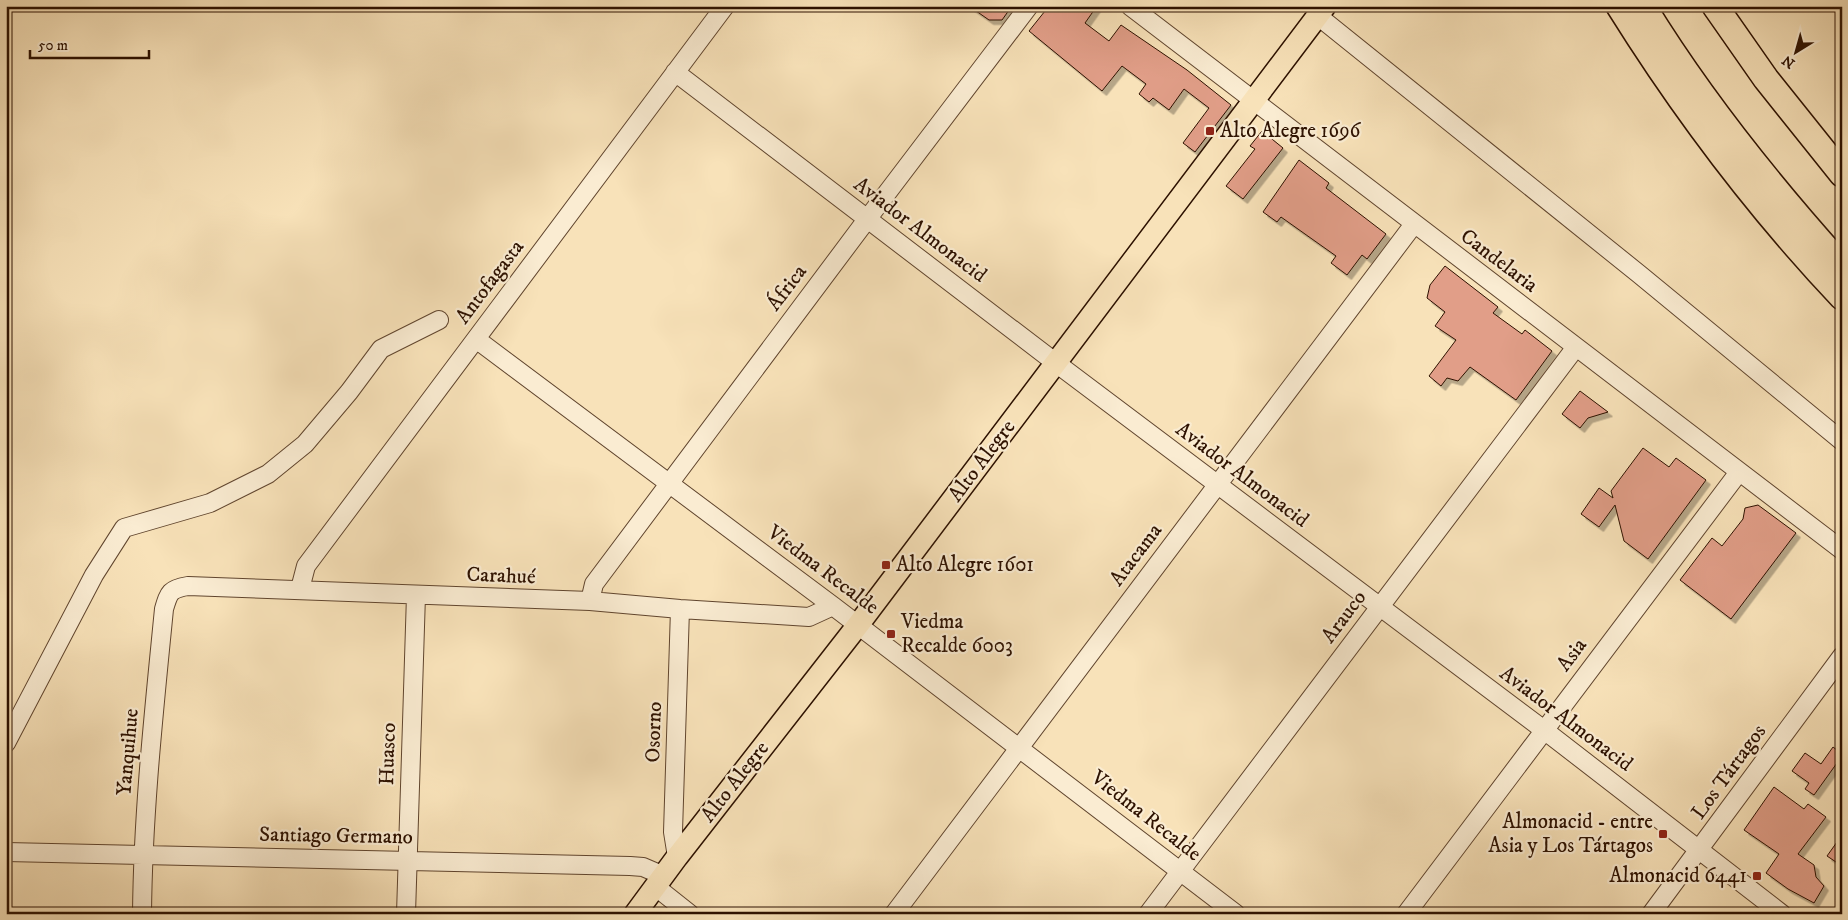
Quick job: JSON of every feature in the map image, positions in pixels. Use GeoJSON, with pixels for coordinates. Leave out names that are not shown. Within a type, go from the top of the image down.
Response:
{"type":"FeatureCollection","features":[{"type":"Feature","properties":{"kind":"highway"},"geometry":{"type":"LineString","coordinates":[[1619,6],[1648,53],[1731,168],[1788,238],[1842,297]]}},
{"type":"Feature","properties":{"kind":"highway"},"geometry":{"type":"LineString","coordinates":[[1644,6],[1666,43],[1722,121],[1805,225],[1842,266]]}},
{"type":"Feature","properties":{"kind":"highway"},"geometry":{"type":"LineString","coordinates":[[1715,6],[1766,79],[1842,174]]}},
{"type":"Feature","properties":{"kind":"highway"},"geometry":{"type":"LineString","coordinates":[[1735,6],[1780,71],[1842,149]]}},
{"type":"Feature","properties":{"kind":"main road","name":"Alto Alegre"},"geometry":{"type":"LineString","coordinates":[[635,914],[677,857],[858,625],[1322,11]]}},
{"type":"Feature","properties":{"kind":"street","name":"Antofagasta"},"geometry":{"type":"LineString","coordinates":[[300,589],[306,566],[725,6]]}},
{"type":"Feature","properties":{"kind":"street","name":"África"},"geometry":{"type":"LineString","coordinates":[[590,601],[594,584],[1029,6]]}},
{"type":"Feature","properties":{"kind":"street","name":"Candelaria"},"geometry":{"type":"LineString","coordinates":[[1130,6],[1842,550]]}},
{"type":"Feature","properties":{"kind":"street"},"geometry":{"type":"LineString","coordinates":[[1322,11],[1842,440]]}},
{"type":"Feature","properties":{"kind":"street","name":"Aviador Almonacid"},"geometry":{"type":"LineString","coordinates":[[675,72],[1056,363],[1544,730],[1782,914]]}},
{"type":"Feature","properties":{"kind":"street","name":"Atacama"},"geometry":{"type":"LineString","coordinates":[[894,914],[1414,224]]}},
{"type":"Feature","properties":{"kind":"street"},"geometry":{"type":"LineString","coordinates":[[6,743],[94,575],[124,528],[210,503],[268,474],[305,444],[381,349],[439,320]]}},
{"type":"Feature","properties":{"kind":"street","name":"Viedma Recalde"},"geometry":{"type":"LineString","coordinates":[[476,339],[1020,747],[1236,914]]}},
{"type":"Feature","properties":{"kind":"street","name":"Arauco"},"geometry":{"type":"LineString","coordinates":[[1148,914],[1576,347]]}},
{"type":"Feature","properties":{"kind":"street","name":"Asia"},"geometry":{"type":"LineString","coordinates":[[1406,914],[1739,472]]}},
{"type":"Feature","properties":{"kind":"street","name":"Carahué"},"geometry":{"type":"LineString","coordinates":[[168,595],[175,588],[188,586],[300,589],[590,601],[680,609],[809,616],[833,606]]}},
{"type":"Feature","properties":{"kind":"street","name":"Yanquihue"},"geometry":{"type":"LineString","coordinates":[[142,914],[148,766],[164,609],[168,595]]}},
{"type":"Feature","properties":{"kind":"street","name":"Huasco"},"geometry":{"type":"LineString","coordinates":[[406,914],[416,595]]}},
{"type":"Feature","properties":{"kind":"street","name":"Osorno"},"geometry":{"type":"LineString","coordinates":[[677,857],[673,832],[680,609]]}},
{"type":"Feature","properties":{"kind":"street","name":"Los Tártagos"},"geometry":{"type":"LineString","coordinates":[[1651,914],[1842,656]]}},
{"type":"Feature","properties":{"kind":"street","name":"Santiago Germano"},"geometry":{"type":"LineString","coordinates":[[6,852],[643,867],[690,914]]}},
{"type":"Feature","properties":{"kind":"building"},"geometry":{"type":"Polygon","coordinates":[[[969,6],[1012,6],[1002,20],[989,20],[969,6]]]}},
{"type":"Feature","properties":{"kind":"building"},"geometry":{"type":"Polygon","coordinates":[[[1049,6],[1097,6],[1085,23],[1109,41],[1121,25],[1187,70],[1231,105],[1195,152],[1183,143],[1209,108],[1184,89],[1169,110],[1153,98],[1149,102],[1139,94],[1146,84],[1122,66],[1102,91],[1029,31],[1049,6]]]}},
{"type":"Feature","properties":{"kind":"building"},"geometry":{"type":"Polygon","coordinates":[[[1262,131],[1283,148],[1243,199],[1226,186],[1255,149],[1250,146],[1262,131]]]}},
{"type":"Feature","properties":{"kind":"building"},"geometry":{"type":"Polygon","coordinates":[[[1299,160],[1329,183],[1326,188],[1386,234],[1367,259],[1362,255],[1347,275],[1331,263],[1336,256],[1281,217],[1277,222],[1263,212],[1299,160]]]}},
{"type":"Feature","properties":{"kind":"building"},"geometry":{"type":"Polygon","coordinates":[[[1445,266],[1498,307],[1493,313],[1522,334],[1525,330],[1552,351],[1516,400],[1470,367],[1458,381],[1447,378],[1441,386],[1429,376],[1456,340],[1435,326],[1445,312],[1427,298],[1430,285],[1445,266]]]}},
{"type":"Feature","properties":{"kind":"building"},"geometry":{"type":"Polygon","coordinates":[[[1580,391],[1608,412],[1588,418],[1580,428],[1562,414],[1580,391]]]}},
{"type":"Feature","properties":{"kind":"building"},"geometry":{"type":"Polygon","coordinates":[[[1643,448],[1669,467],[1676,458],[1706,480],[1648,559],[1624,541],[1615,505],[1599,527],[1581,514],[1599,488],[1613,498],[1611,491],[1643,448]]]}},
{"type":"Feature","properties":{"kind":"building"},"geometry":{"type":"Polygon","coordinates":[[[1758,505],[1796,533],[1731,619],[1680,580],[1712,538],[1722,546],[1743,519],[1745,508],[1758,505]]]}},
{"type":"Feature","properties":{"kind":"building"},"geometry":{"type":"Polygon","coordinates":[[[1833,747],[1842,756],[1814,795],[1805,789],[1809,783],[1792,771],[1805,753],[1821,764],[1833,747]]]}},
{"type":"Feature","properties":{"kind":"building"},"geometry":{"type":"Polygon","coordinates":[[[1774,787],[1804,809],[1808,804],[1826,817],[1798,854],[1814,865],[1816,877],[1824,886],[1814,903],[1788,889],[1766,873],[1779,854],[1744,830],[1774,787]]]}},
{"type":"Feature","properties":{"kind":"building"},"geometry":{"type":"Polygon","coordinates":[[[1842,835],[1842,866],[1827,856],[1842,835]]]}},
{"type":"Feature","properties":{"kind":"place","name":"Alto Alegre 1696"},"geometry":{"type":"Point","coordinates":[1210,131]}},
{"type":"Feature","properties":{"kind":"place","name":"Alto Alegre 1601"},"geometry":{"type":"Point","coordinates":[886,565]}},
{"type":"Feature","properties":{"kind":"place","name":"Viedma Recalde 6003"},"geometry":{"type":"Point","coordinates":[891,634]}},
{"type":"Feature","properties":{"kind":"place","name":"Almonacid - entre Asia y Los Tártagos"},"geometry":{"type":"Point","coordinates":[1663,834]}},
{"type":"Feature","properties":{"kind":"place","name":"Almonacid 6441"},"geometry":{"type":"Point","coordinates":[1757,876]}}]}
